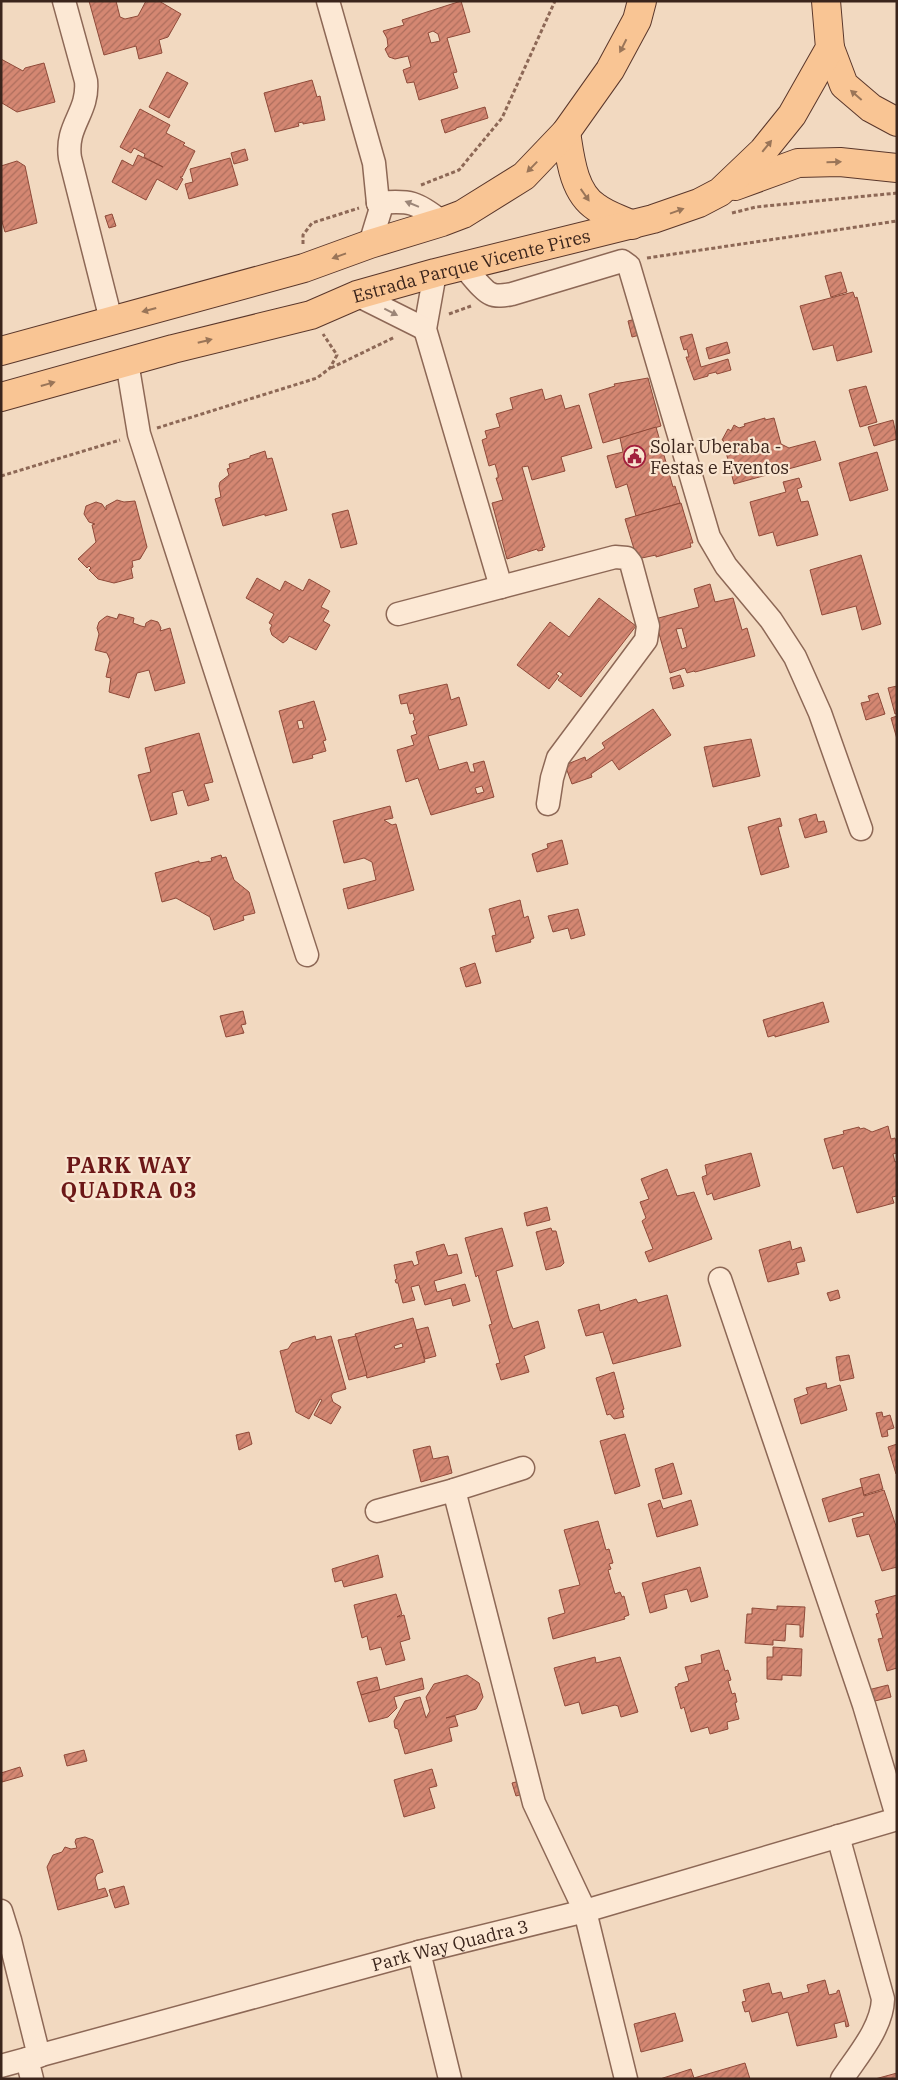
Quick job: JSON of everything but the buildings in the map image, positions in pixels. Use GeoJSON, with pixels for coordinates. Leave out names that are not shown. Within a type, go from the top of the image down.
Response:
{"type":"FeatureCollection","features":[{"type":"Feature","properties":{"kind":"main road"},"geometry":{"type":"LineString","coordinates":[[1,351],[304,268],[370,244],[463,214],[524,176],[566,132],[610,70],[637,20],[642,1]]}},
{"type":"Feature","properties":{"kind":"main road"},"geometry":{"type":"LineString","coordinates":[[826,1],[830,48],[844,85],[871,108],[897,122]]}},
{"type":"Feature","properties":{"kind":"main road","name":"Estrada Parque Vicente Pires"},"geometry":{"type":"LineString","coordinates":[[1,397],[311,314],[357,295],[435,273],[632,225],[676,211],[720,192],[763,151],[792,115],[830,48]]}},
{"type":"Feature","properties":{"kind":"main road"},"geometry":{"type":"LineString","coordinates":[[566,132],[577,182],[584,197],[596,207],[632,225]]}},
{"type":"Feature","properties":{"kind":"main road"},"geometry":{"type":"LineString","coordinates":[[720,192],[798,163],[840,162],[897,168]]}},
{"type":"Feature","properties":{"kind":"street"},"geometry":{"type":"LineString","coordinates":[[64,1],[86,80],[87,93],[85,102],[70,134],[69,152],[111,320]]}},
{"type":"Feature","properties":{"kind":"street"},"geometry":{"type":"LineString","coordinates":[[328,1],[374,163],[378,202],[381,208],[370,244]]}},
{"type":"Feature","properties":{"kind":"street"},"geometry":{"type":"LineString","coordinates":[[378,202],[405,201],[428,211],[442,222]]}},
{"type":"Feature","properties":{"kind":"street"},"geometry":{"type":"LineString","coordinates":[[464,267],[486,291],[500,296],[622,262],[630,266],[709,537],[726,566],[771,620],[795,657],[820,713],[861,829]]}},
{"type":"Feature","properties":{"kind":"street"},"geometry":{"type":"LineString","coordinates":[[435,273],[424,329],[501,587]]}},
{"type":"Feature","properties":{"kind":"street"},"geometry":{"type":"LineString","coordinates":[[357,295],[424,329]]}},
{"type":"Feature","properties":{"kind":"street"},"geometry":{"type":"LineString","coordinates":[[127,362],[140,434],[307,955]]}},
{"type":"Feature","properties":{"kind":"street"},"geometry":{"type":"LineString","coordinates":[[398,614],[615,557],[627,558],[631,563],[648,626],[646,640],[558,758],[552,778],[548,804]]}},
{"type":"Feature","properties":{"kind":"street"},"geometry":{"type":"LineString","coordinates":[[720,1279],[864,1705],[897,1818]]}},
{"type":"Feature","properties":{"kind":"street"},"geometry":{"type":"LineString","coordinates":[[377,1511],[454,1490],[523,1468]]}},
{"type":"Feature","properties":{"kind":"street"},"geometry":{"type":"LineString","coordinates":[[454,1490],[534,1803],[585,1911],[626,2079]]}},
{"type":"Feature","properties":{"kind":"street","name":"Park Way Quadra 3"},"geometry":{"type":"LineString","coordinates":[[1,2066],[33,2064],[419,1952],[585,1911],[897,1818]]}},
{"type":"Feature","properties":{"kind":"street"},"geometry":{"type":"LineString","coordinates":[[838,1836],[883,2000],[890,2017],[842,2079]]}},
{"type":"Feature","properties":{"kind":"street"},"geometry":{"type":"LineString","coordinates":[[1,1911],[10,1940],[33,2064]]}},
{"type":"Feature","properties":{"kind":"street"},"geometry":{"type":"LineString","coordinates":[[419,1952],[450,2079]]}},
{"type":"Feature","properties":{"kind":"path"},"geometry":{"type":"LineString","coordinates":[[622,262],[897,221]]}},
{"type":"Feature","properties":{"kind":"place","name":"Solar Uberaba - Festas e Eventos"},"geometry":{"type":"Point","coordinates":[634,456]}},
{"type":"Feature","properties":{"kind":"district","name":"PARK WAY QUADRA 03"},"geometry":{"type":"Point","coordinates":[129,1176]}}]}
